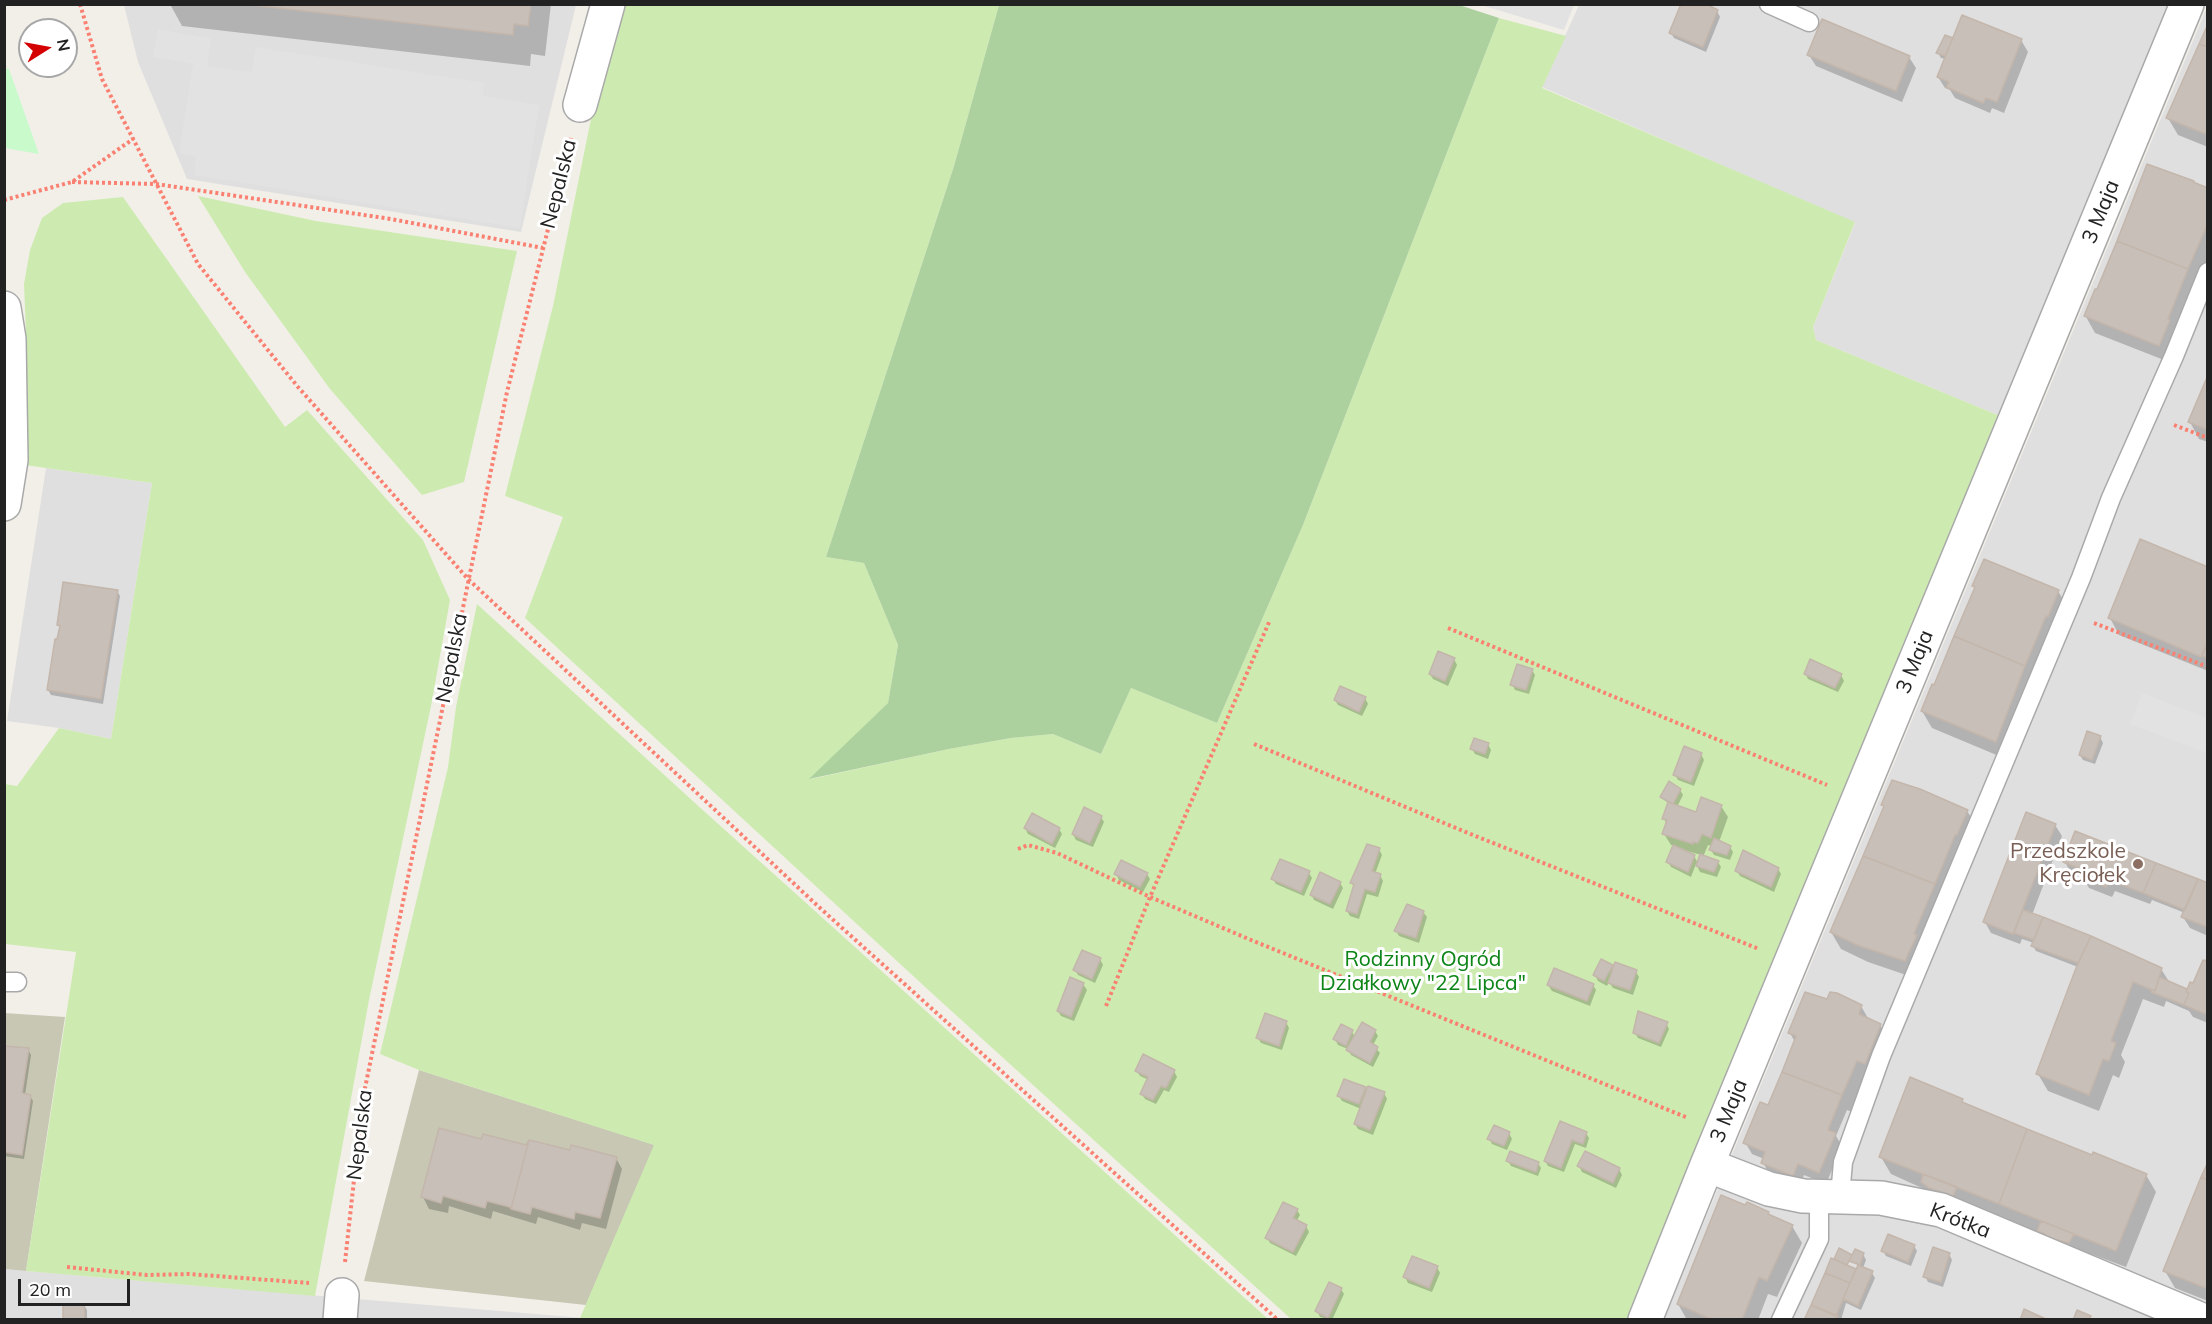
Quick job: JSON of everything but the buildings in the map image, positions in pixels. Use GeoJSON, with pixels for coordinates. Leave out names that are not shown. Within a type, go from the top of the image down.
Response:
{"type":"FeatureCollection","features":[{"type":"Feature","properties":{"kind":"street"},"geometry":{"type":"LineString","coordinates":[[580,105],[608,4]]}},
{"type":"Feature","properties":{"kind":"street","name":"3 Maja"},"geometry":{"type":"LineString","coordinates":[[1646,1320],[1707,1165],[2187,4]]}},
{"type":"Feature","properties":{"kind":"street"},"geometry":{"type":"LineString","coordinates":[[4,308],[9,339],[11,460],[4,504]]}},
{"type":"Feature","properties":{"kind":"street","name":"Krótka"},"geometry":{"type":"LineString","coordinates":[[1707,1165],[1768,1189],[1803,1196],[1881,1198],[1941,1210],[2202,1320]]}},
{"type":"Feature","properties":{"kind":"lane"},"geometry":{"type":"LineString","coordinates":[[1769,4],[1809,22]]}},
{"type":"Feature","properties":{"kind":"lane"},"geometry":{"type":"LineString","coordinates":[[1781,1320],[1819,1239],[1830,1196],[1881,1056],[2081,578],[2111,498],[2174,356],[2208,272]]}},
{"type":"Feature","properties":{"kind":"path"},"geometry":{"type":"LineString","coordinates":[[80,4],[102,79],[198,264],[298,387],[468,579],[820,908],[1278,1320]]}},
{"type":"Feature","properties":{"kind":"path","name":"Nepalska"},"geometry":{"type":"LineString","coordinates":[[342,1300],[363,1098],[507,393],[580,105]]}},
{"type":"Feature","properties":{"kind":"path"},"geometry":{"type":"LineString","coordinates":[[72,182],[133,139]]}},
{"type":"Feature","properties":{"kind":"path"},"geometry":{"type":"LineString","coordinates":[[4,200],[72,182],[156,184],[391,219],[543,248]]}},
{"type":"Feature","properties":{"kind":"path"},"geometry":{"type":"LineString","coordinates":[[2171,424],[2208,438]]}},
{"type":"Feature","properties":{"kind":"path"},"geometry":{"type":"LineString","coordinates":[[1106,1006],[1150,897],[1270,620]]}},
{"type":"Feature","properties":{"kind":"path"},"geometry":{"type":"LineString","coordinates":[[2093,622],[2208,667]]}},
{"type":"Feature","properties":{"kind":"path"},"geometry":{"type":"LineString","coordinates":[[1448,628],[1859,798]]}},
{"type":"Feature","properties":{"kind":"path"},"geometry":{"type":"LineString","coordinates":[[1254,744],[1621,895],[1791,961]]}},
{"type":"Feature","properties":{"kind":"path"},"geometry":{"type":"LineString","coordinates":[[1018,849],[1028,845],[1057,853],[1150,897],[1721,1132]]}},
{"type":"Feature","properties":{"kind":"path"},"geometry":{"type":"LineString","coordinates":[[67,1268],[147,1275],[189,1274],[342,1300]]}},
{"type":"Feature","properties":{"kind":"shaded area"},"geometry":{"type":"Polygon","coordinates":[[[1574,4],[1564,30],[1481,5],[1574,4]]]}},
{"type":"Feature","properties":{"kind":"shaded area"},"geometry":{"type":"Polygon","coordinates":[[[124,5],[576,5],[521,232],[187,179],[138,62],[124,5]]]}},
{"type":"Feature","properties":{"kind":"shaded area"},"geometry":{"type":"Polygon","coordinates":[[[1579,5],[2172,5],[2000,416],[1816,340],[1813,327],[1855,223],[1542,87],[1579,5]]]}},
{"type":"Feature","properties":{"kind":"shaded area"},"geometry":{"type":"Polygon","coordinates":[[[2207,7],[2207,1319],[1664,1319],[2207,7]]]}},
{"type":"Feature","properties":{"kind":"shaded area"},"geometry":{"type":"Polygon","coordinates":[[[158,29],[211,39],[207,66],[252,72],[256,47],[484,83],[483,96],[539,105],[520,228],[194,175],[196,157],[179,153],[193,64],[153,57],[158,29]]]}},
{"type":"Feature","properties":{"kind":"shaded area"},"geometry":{"type":"Polygon","coordinates":[[[46,468],[152,483],[111,739],[59,728],[7,721],[46,468]]]}},
{"type":"Feature","properties":{"kind":"shaded area"},"geometry":{"type":"Polygon","coordinates":[[[2142,693],[2207,718],[2207,753],[2130,724],[2142,693]]]}},
{"type":"Feature","properties":{"kind":"shaded area"},"geometry":{"type":"Polygon","coordinates":[[[4,1013],[65,1017],[26,1271],[5,1269],[4,1013]]]}},
{"type":"Feature","properties":{"kind":"shaded area"},"geometry":{"type":"Polygon","coordinates":[[[419,1070],[655,1145],[586,1305],[364,1281],[419,1070]]]}},
{"type":"Feature","properties":{"kind":"shaded area"},"geometry":{"type":"Polygon","coordinates":[[[4,1269],[131,1280],[595,1319],[5,1319],[4,1269]]]}},
{"type":"Feature","properties":{"kind":"green space"},"geometry":{"type":"Polygon","coordinates":[[[1456,4],[1499,18],[1303,525],[1217,723],[1131,688],[1101,754],[1053,734],[1011,738],[949,749],[809,779],[888,703],[898,645],[864,563],[826,557],[954,166],[999,5],[1456,4]]]}},
{"type":"Feature","properties":{"kind":"green space","name":"Rodzinny Ogród Działkowy \"22 Lipca\""},"geometry":{"type":"Polygon","coordinates":[[[624,5],[999,5],[954,166],[826,557],[864,563],[898,645],[888,703],[811,779],[949,749],[1011,738],[1053,734],[1101,754],[1131,688],[1217,723],[1303,525],[1499,18],[1566,36],[1542,88],[1855,222],[1813,327],[1816,340],[2000,416],[1630,1319],[1291,1319],[936,997],[525,618],[563,517],[505,496],[553,306],[593,109],[624,5]]]}},
{"type":"Feature","properties":{"kind":"green space"},"geometry":{"type":"Polygon","coordinates":[[[4,68],[9,69],[39,154],[5,148],[4,68]]]}},
{"type":"Feature","properties":{"kind":"green space"},"geometry":{"type":"Polygon","coordinates":[[[198,196],[316,221],[517,251],[464,482],[422,495],[330,389],[245,272],[198,196]]]}},
{"type":"Feature","properties":{"kind":"green space"},"geometry":{"type":"Polygon","coordinates":[[[123,197],[285,427],[307,410],[423,540],[450,600],[431,706],[369,1000],[315,1296],[26,1271],[76,952],[5,944],[5,784],[17,786],[59,728],[111,739],[152,483],[25,465],[24,284],[30,250],[42,218],[63,203],[123,197]]]}},
{"type":"Feature","properties":{"kind":"green space"},"geometry":{"type":"Polygon","coordinates":[[[477,604],[1268,1319],[580,1318],[654,1145],[419,1070],[380,1054],[448,767],[456,707],[477,604]]]}},
{"type":"Feature","properties":{"kind":"place","name":"Przedszkole Kręciołek"},"geometry":{"type":"Point","coordinates":[2138,864]}}]}
